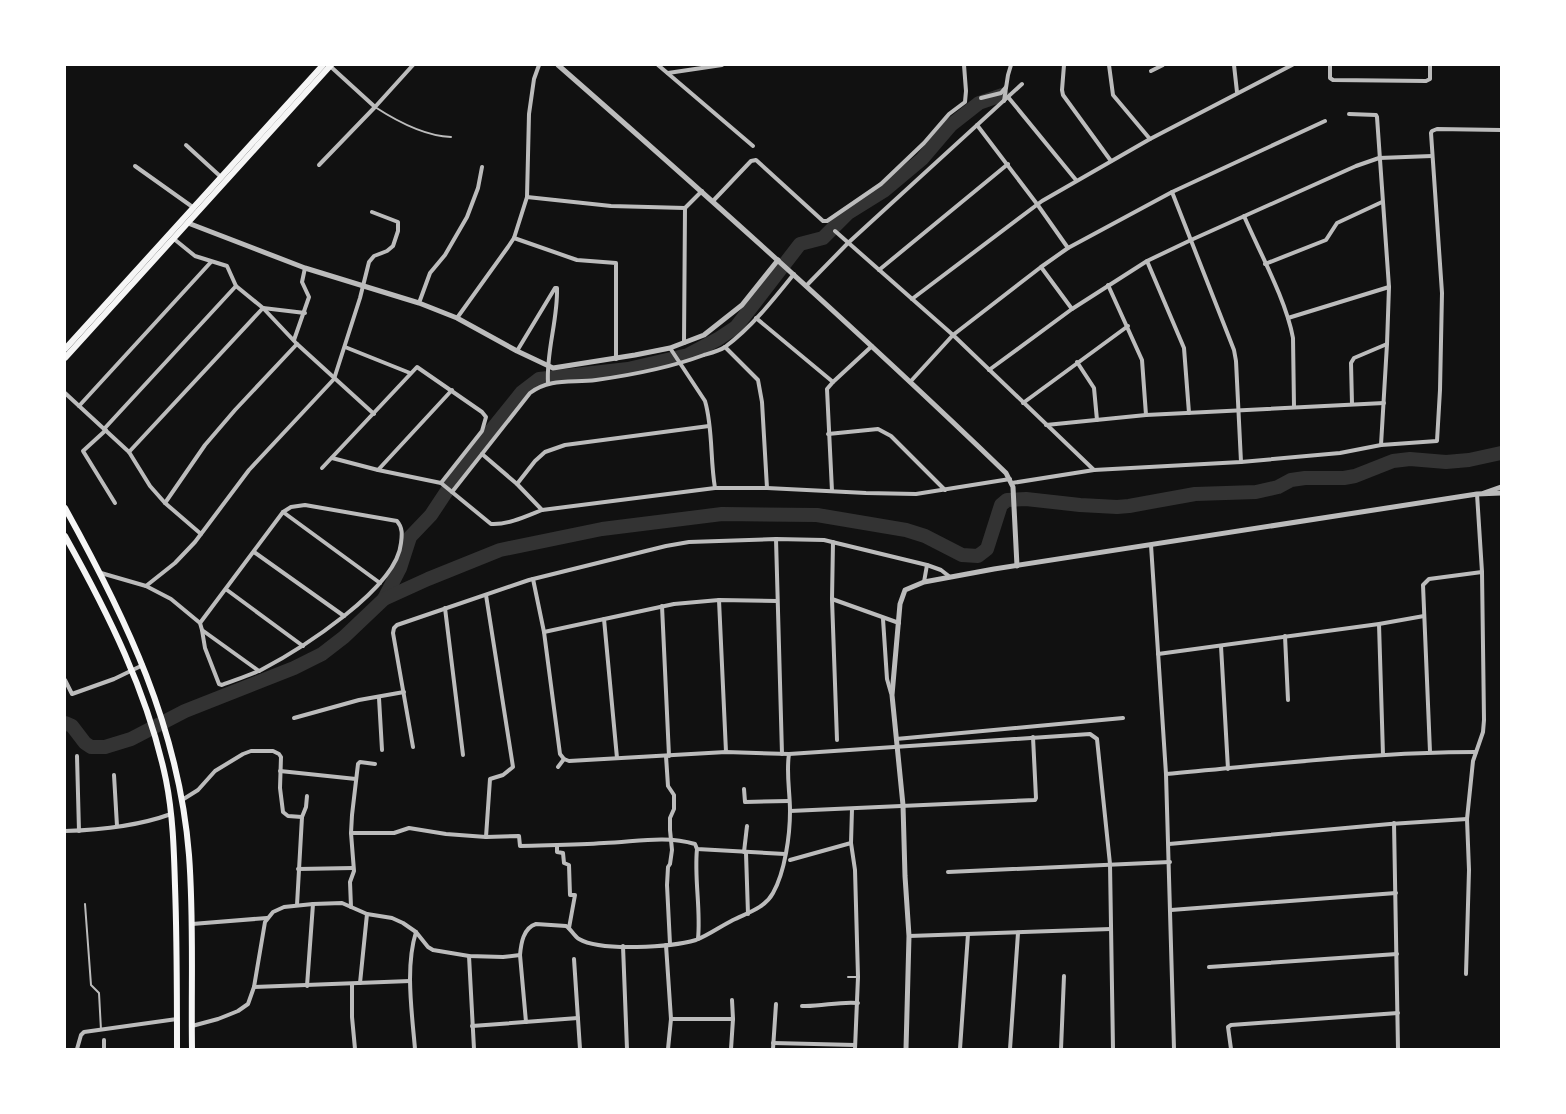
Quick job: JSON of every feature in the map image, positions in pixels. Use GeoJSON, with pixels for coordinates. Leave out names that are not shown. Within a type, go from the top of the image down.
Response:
{"type":"FeatureCollection","features":[{"type":"Feature","properties":{"kind":"main road"},"geometry":{"type":"LineString","coordinates":[[65,349],[221,177],[328,65]]}},
{"type":"Feature","properties":{"kind":"main road"},"geometry":{"type":"LineString","coordinates":[[65,358],[174,239],[328,65]]}},
{"type":"Feature","properties":{"kind":"main road"},"geometry":{"type":"LineString","coordinates":[[65,508],[101,573],[143,665],[168,738],[182,800],[189,854],[192,924],[192,1049]]}},
{"type":"Feature","properties":{"kind":"main road"},"geometry":{"type":"LineString","coordinates":[[65,536],[98,596],[132,670],[148,713],[166,781],[171,814],[176,930],[177,1049]]}},
{"type":"Feature","properties":{"kind":"street"},"geometry":{"type":"LineString","coordinates":[[328,65],[375,107]]}},
{"type":"Feature","properties":{"kind":"street"},"geometry":{"type":"LineString","coordinates":[[319,165],[413,65]]}},
{"type":"Feature","properties":{"kind":"street"},"geometry":{"type":"LineString","coordinates":[[457,318],[514,238],[527,197],[529,114],[534,79],[539,65]]}},
{"type":"Feature","properties":{"kind":"street"},"geometry":{"type":"LineString","coordinates":[[558,65],[702,191],[911,381],[1012,483],[1017,566]]}},
{"type":"Feature","properties":{"kind":"street"},"geometry":{"type":"LineString","coordinates":[[658,65],[753,146]]}},
{"type":"Feature","properties":{"kind":"street"},"geometry":{"type":"LineString","coordinates":[[668,73],[722,65]]}},
{"type":"Feature","properties":{"kind":"street"},"geometry":{"type":"LineString","coordinates":[[713,201],[751,161],[756,160],[823,221],[827,221],[880,184],[924,143],[949,114],[965,102],[964,65]]}},
{"type":"Feature","properties":{"kind":"street"},"geometry":{"type":"LineString","coordinates":[[1006,94],[1011,65]]}},
{"type":"Feature","properties":{"kind":"street"},"geometry":{"type":"LineString","coordinates":[[1064,65],[1063,95],[1110,161]]}},
{"type":"Feature","properties":{"kind":"street"},"geometry":{"type":"LineString","coordinates":[[1109,65],[1113,95],[1150,138]]}},
{"type":"Feature","properties":{"kind":"street"},"geometry":{"type":"LineString","coordinates":[[1151,71],[1163,65]]}},
{"type":"Feature","properties":{"kind":"street"},"geometry":{"type":"LineString","coordinates":[[1234,65],[1237,92]]}},
{"type":"Feature","properties":{"kind":"street"},"geometry":{"type":"LineString","coordinates":[[912,299],[1038,204],[1076,180],[1150,138],[1292,65]]}},
{"type":"Feature","properties":{"kind":"street"},"geometry":{"type":"LineString","coordinates":[[1330,65],[1330,78],[1333,80],[1426,81],[1430,79],[1430,65]]}},
{"type":"Feature","properties":{"kind":"street"},"geometry":{"type":"LineString","coordinates":[[806,286],[848,243],[977,125],[1006,94],[1022,84]]}},
{"type":"Feature","properties":{"kind":"street"},"geometry":{"type":"LineString","coordinates":[[981,98],[1001,93],[1006,94],[1076,180]]}},
{"type":"Feature","properties":{"kind":"street"},"geometry":{"type":"LineString","coordinates":[[1349,114],[1376,116],[1389,287],[1381,445]]}},
{"type":"Feature","properties":{"kind":"street"},"geometry":{"type":"LineString","coordinates":[[911,381],[953,335],[1068,248],[1172,192],[1325,122]]}},
{"type":"Feature","properties":{"kind":"street"},"geometry":{"type":"LineString","coordinates":[[977,125],[1038,204],[1068,248]]}},
{"type":"Feature","properties":{"kind":"street"},"geometry":{"type":"LineString","coordinates":[[332,458],[442,484],[491,524],[496,524],[542,510],[716,488],[767,488],[916,494],[1012,483],[1094,470],[1241,462],[1340,452],[1381,445],[1436,442],[1440,390],[1442,293],[1431,133],[1434,130],[1501,130]]}},
{"type":"Feature","properties":{"kind":"street"},"geometry":{"type":"LineString","coordinates":[[186,145],[221,177]]}},
{"type":"Feature","properties":{"kind":"street"},"geometry":{"type":"LineString","coordinates":[[989,370],[1072,309],[1147,261],[1356,166],[1379,158],[1432,156]]}},
{"type":"Feature","properties":{"kind":"street"},"geometry":{"type":"LineString","coordinates":[[879,270],[1008,164]]}},
{"type":"Feature","properties":{"kind":"street"},"geometry":{"type":"LineString","coordinates":[[135,166],[194,208]]}},
{"type":"Feature","properties":{"kind":"street"},"geometry":{"type":"LineString","coordinates":[[419,303],[430,273],[445,255],[467,217],[478,188],[482,167]]}},
{"type":"Feature","properties":{"kind":"street"},"geometry":{"type":"LineString","coordinates":[[684,343],[685,208],[702,191]]}},
{"type":"Feature","properties":{"kind":"street"},"geometry":{"type":"LineString","coordinates":[[1172,192],[1234,350],[1241,462]]}},
{"type":"Feature","properties":{"kind":"street"},"geometry":{"type":"LineString","coordinates":[[527,197],[611,206],[685,208]]}},
{"type":"Feature","properties":{"kind":"street"},"geometry":{"type":"LineString","coordinates":[[1265,264],[1326,240],[1337,223],[1382,202]]}},
{"type":"Feature","properties":{"kind":"street"},"geometry":{"type":"LineString","coordinates":[[146,586],[175,563],[201,534],[249,470],[334,379],[372,258],[393,246],[399,225],[394,220],[372,212]]}},
{"type":"Feature","properties":{"kind":"street"},"geometry":{"type":"LineString","coordinates":[[1244,216],[1288,318],[1293,338],[1294,407]]}},
{"type":"Feature","properties":{"kind":"street"},"geometry":{"type":"LineString","coordinates":[[188,223],[304,268],[419,303],[457,318],[547,367],[553,368],[616,359],[670,348],[711,331],[742,305],[780,262]]}},
{"type":"Feature","properties":{"kind":"street"},"geometry":{"type":"LineString","coordinates":[[835,231],[953,335],[1094,470]]}},
{"type":"Feature","properties":{"kind":"street"},"geometry":{"type":"LineString","coordinates":[[514,238],[577,260],[616,263],[616,359]]}},
{"type":"Feature","properties":{"kind":"street"},"geometry":{"type":"LineString","coordinates":[[174,239],[195,256],[227,266],[236,286],[263,308],[334,379],[374,414]]}},
{"type":"Feature","properties":{"kind":"street"},"geometry":{"type":"LineString","coordinates":[[1147,261],[1184,348],[1189,413]]}},
{"type":"Feature","properties":{"kind":"street"},"geometry":{"type":"LineString","coordinates":[[79,406],[211,262]]}},
{"type":"Feature","properties":{"kind":"street"},"geometry":{"type":"LineString","coordinates":[[1042,267],[1072,309]]}},
{"type":"Feature","properties":{"kind":"street"},"geometry":{"type":"LineString","coordinates":[[165,503],[205,445],[296,342],[309,296],[302,282],[304,268]]}},
{"type":"Feature","properties":{"kind":"street"},"geometry":{"type":"LineString","coordinates":[[451,491],[530,393],[540,386],[548,381],[593,380],[628,375],[681,362],[725,347],[756,318],[792,273]]}},
{"type":"Feature","properties":{"kind":"street"},"geometry":{"type":"LineString","coordinates":[[1108,285],[1142,360],[1146,415]]}},
{"type":"Feature","properties":{"kind":"street"},"geometry":{"type":"LineString","coordinates":[[115,503],[83,451],[105,430],[236,286]]}},
{"type":"Feature","properties":{"kind":"street"},"geometry":{"type":"LineString","coordinates":[[1288,318],[1389,287]]}},
{"type":"Feature","properties":{"kind":"street"},"geometry":{"type":"LineString","coordinates":[[517,351],[554,288],[557,288],[556,310],[547,367],[548,381]]}},
{"type":"Feature","properties":{"kind":"street"},"geometry":{"type":"LineString","coordinates":[[263,308],[305,312]]}},
{"type":"Feature","properties":{"kind":"street"},"geometry":{"type":"LineString","coordinates":[[128,452],[263,308]]}},
{"type":"Feature","properties":{"kind":"street"},"geometry":{"type":"LineString","coordinates":[[756,318],[833,382]]}},
{"type":"Feature","properties":{"kind":"street"},"geometry":{"type":"LineString","coordinates":[[1023,402],[1128,326]]}},
{"type":"Feature","properties":{"kind":"street"},"geometry":{"type":"LineString","coordinates":[[1352,404],[1351,363],[1354,358],[1387,344]]}},
{"type":"Feature","properties":{"kind":"street"},"geometry":{"type":"LineString","coordinates":[[832,491],[827,389],[872,346]]}},
{"type":"Feature","properties":{"kind":"street"},"geometry":{"type":"LineString","coordinates":[[345,347],[410,373]]}},
{"type":"Feature","properties":{"kind":"street"},"geometry":{"type":"LineString","coordinates":[[725,347],[758,380],[762,402],[767,488]]}},
{"type":"Feature","properties":{"kind":"street"},"geometry":{"type":"LineString","coordinates":[[670,348],[705,401],[708,411],[711,458],[716,488]]}},
{"type":"Feature","properties":{"kind":"street"},"geometry":{"type":"LineString","coordinates":[[1077,362],[1094,388],[1097,420]]}},
{"type":"Feature","properties":{"kind":"street"},"geometry":{"type":"LineString","coordinates":[[322,468],[417,367],[452,390],[486,417],[482,431],[442,484]]}},
{"type":"Feature","properties":{"kind":"street"},"geometry":{"type":"LineString","coordinates":[[378,470],[452,390]]}},
{"type":"Feature","properties":{"kind":"street"},"geometry":{"type":"LineString","coordinates":[[65,393],[128,452],[142,475],[165,503],[201,534]]}},
{"type":"Feature","properties":{"kind":"street"},"geometry":{"type":"LineString","coordinates":[[1046,425],[1146,415],[1384,403]]}},
{"type":"Feature","properties":{"kind":"street"},"geometry":{"type":"LineString","coordinates":[[517,484],[535,461],[546,452],[565,444],[709,426]]}},
{"type":"Feature","properties":{"kind":"street"},"geometry":{"type":"LineString","coordinates":[[828,434],[880,429],[891,436],[945,490]]}},
{"type":"Feature","properties":{"kind":"street"},"geometry":{"type":"LineString","coordinates":[[482,454],[517,484],[542,510]]}},
{"type":"Feature","properties":{"kind":"street"},"geometry":{"type":"LineString","coordinates":[[1484,493],[1501,487]]}},
{"type":"Feature","properties":{"kind":"street"},"geometry":{"type":"LineString","coordinates":[[892,695],[900,604],[903,593],[905,590],[924,582],[950,576],[1477,494],[1501,493]]}},
{"type":"Feature","properties":{"kind":"street"},"geometry":{"type":"LineString","coordinates":[[1466,974],[1469,870],[1467,819],[1473,761],[1483,732],[1484,720],[1482,572],[1477,494]]}},
{"type":"Feature","properties":{"kind":"street"},"geometry":{"type":"LineString","coordinates":[[101,573],[146,586],[171,599],[200,623],[206,648],[219,684],[222,685],[259,671],[303,646],[344,616],[380,583],[398,556],[402,532],[398,522],[304,506],[291,507],[283,512],[227,590],[200,623]]}},
{"type":"Feature","properties":{"kind":"street"},"geometry":{"type":"LineString","coordinates":[[283,512],[380,583]]}},
{"type":"Feature","properties":{"kind":"street"},"geometry":{"type":"LineString","coordinates":[[413,747],[393,633],[394,628],[397,625],[445,608],[533,579],[689,542],[776,538],[824,540],[927,565],[941,570],[950,576]]}},
{"type":"Feature","properties":{"kind":"street"},"geometry":{"type":"LineString","coordinates":[[776,538],[782,754]]}},
{"type":"Feature","properties":{"kind":"street"},"geometry":{"type":"LineString","coordinates":[[833,542],[832,599],[837,740]]}},
{"type":"Feature","properties":{"kind":"street"},"geometry":{"type":"LineString","coordinates":[[1151,545],[1166,774],[1174,1049]]}},
{"type":"Feature","properties":{"kind":"street"},"geometry":{"type":"LineString","coordinates":[[254,552],[344,616]]}},
{"type":"Feature","properties":{"kind":"street"},"geometry":{"type":"LineString","coordinates":[[924,582],[927,565]]}},
{"type":"Feature","properties":{"kind":"street"},"geometry":{"type":"LineString","coordinates":[[1430,752],[1423,585],[1429,579],[1482,572]]}},
{"type":"Feature","properties":{"kind":"street"},"geometry":{"type":"LineString","coordinates":[[533,579],[544,632],[560,754],[568,761],[726,752],[789,754],[1090,734],[1097,740],[1110,864],[1113,1049]]}},
{"type":"Feature","properties":{"kind":"street"},"geometry":{"type":"LineString","coordinates":[[227,590],[303,646]]}},
{"type":"Feature","properties":{"kind":"street"},"geometry":{"type":"LineString","coordinates":[[486,595],[513,767],[503,775],[490,779],[486,837]]}},
{"type":"Feature","properties":{"kind":"street"},"geometry":{"type":"LineString","coordinates":[[832,599],[898,623]]}},
{"type":"Feature","properties":{"kind":"street"},"geometry":{"type":"LineString","coordinates":[[544,632],[662,606],[720,600],[777,601]]}},
{"type":"Feature","properties":{"kind":"street"},"geometry":{"type":"LineString","coordinates":[[720,600],[726,752]]}},
{"type":"Feature","properties":{"kind":"street"},"geometry":{"type":"LineString","coordinates":[[662,606],[668,786],[674,795],[674,809],[670,818],[672,850],[668,867],[667,885],[671,1020],[668,1049]]}},
{"type":"Feature","properties":{"kind":"street"},"geometry":{"type":"LineString","coordinates":[[445,608],[464,755]]}},
{"type":"Feature","properties":{"kind":"street"},"geometry":{"type":"LineString","coordinates":[[1158,654],[1379,624],[1424,616]]}},
{"type":"Feature","properties":{"kind":"street"},"geometry":{"type":"LineString","coordinates":[[604,619],[617,758]]}},
{"type":"Feature","properties":{"kind":"street"},"geometry":{"type":"LineString","coordinates":[[883,619],[903,805],[909,936],[906,1049]]}},
{"type":"Feature","properties":{"kind":"street"},"geometry":{"type":"LineString","coordinates":[[1379,624],[1383,755]]}},
{"type":"Feature","properties":{"kind":"street"},"geometry":{"type":"LineString","coordinates":[[202,630],[259,671]]}},
{"type":"Feature","properties":{"kind":"street"},"geometry":{"type":"LineString","coordinates":[[1285,636],[1288,700]]}},
{"type":"Feature","properties":{"kind":"street"},"geometry":{"type":"LineString","coordinates":[[1221,646],[1228,769]]}},
{"type":"Feature","properties":{"kind":"street"},"geometry":{"type":"LineString","coordinates":[[65,680],[72,694],[114,679],[143,665]]}},
{"type":"Feature","properties":{"kind":"street"},"geometry":{"type":"LineString","coordinates":[[294,718],[359,700],[379,698],[404,692]]}},
{"type":"Feature","properties":{"kind":"street"},"geometry":{"type":"LineString","coordinates":[[379,698],[382,750]]}},
{"type":"Feature","properties":{"kind":"street"},"geometry":{"type":"LineString","coordinates":[[896,739],[1123,718]]}},
{"type":"Feature","properties":{"kind":"street"},"geometry":{"type":"LineString","coordinates":[[790,811],[1035,800],[1034,737]]}},
{"type":"Feature","properties":{"kind":"street"},"geometry":{"type":"LineString","coordinates":[[182,800],[198,790],[215,771],[225,764],[252,751],[273,751],[279,754],[281,758],[281,804],[283,812],[288,816],[302,817]]}},
{"type":"Feature","properties":{"kind":"street"},"geometry":{"type":"LineString","coordinates":[[1166,774],[1383,755],[1476,752]]}},
{"type":"Feature","properties":{"kind":"street"},"geometry":{"type":"LineString","coordinates":[[526,1022],[520,955],[522,939],[531,926],[536,924],[566,926],[578,939],[587,942],[623,946],[668,945],[698,939],[748,914],[763,904],[773,894],[785,854],[790,811],[787,765],[789,754]]}},
{"type":"Feature","properties":{"kind":"street"},"geometry":{"type":"LineString","coordinates":[[76,756],[78,831]]}},
{"type":"Feature","properties":{"kind":"street"},"geometry":{"type":"LineString","coordinates":[[558,767],[564,759]]}},
{"type":"Feature","properties":{"kind":"street"},"geometry":{"type":"LineString","coordinates":[[351,907],[352,833],[358,764],[360,762],[375,764]]}},
{"type":"Feature","properties":{"kind":"street"},"geometry":{"type":"LineString","coordinates":[[280,771],[356,779]]}},
{"type":"Feature","properties":{"kind":"street"},"geometry":{"type":"LineString","coordinates":[[114,775],[117,826]]}},
{"type":"Feature","properties":{"kind":"street"},"geometry":{"type":"LineString","coordinates":[[744,790],[745,802],[789,801]]}},
{"type":"Feature","properties":{"kind":"street"},"geometry":{"type":"LineString","coordinates":[[297,905],[302,817],[306,807],[307,796]]}},
{"type":"Feature","properties":{"kind":"street"},"geometry":{"type":"LineString","coordinates":[[773,1043],[855,1047],[858,977],[855,870],[851,843],[852,809]]}},
{"type":"Feature","properties":{"kind":"street"},"geometry":{"type":"LineString","coordinates":[[65,831],[98,830],[151,820],[171,814]]}},
{"type":"Feature","properties":{"kind":"street"},"geometry":{"type":"LineString","coordinates":[[1169,844],[1394,823],[1467,819]]}},
{"type":"Feature","properties":{"kind":"street"},"geometry":{"type":"LineString","coordinates":[[1394,823],[1398,1049]]}},
{"type":"Feature","properties":{"kind":"street"},"geometry":{"type":"LineString","coordinates":[[747,826],[745,852],[748,914]]}},
{"type":"Feature","properties":{"kind":"street"},"geometry":{"type":"LineString","coordinates":[[352,833],[394,833],[409,828],[446,834],[486,837],[519,836],[520,846],[670,839],[695,844],[697,849],[698,939]]}},
{"type":"Feature","properties":{"kind":"street"},"geometry":{"type":"LineString","coordinates":[[790,860],[851,843]]}},
{"type":"Feature","properties":{"kind":"street"},"geometry":{"type":"LineString","coordinates":[[557,845],[557,853],[563,853],[564,863],[569,865],[570,895],[575,896],[569,928]]}},
{"type":"Feature","properties":{"kind":"street"},"geometry":{"type":"LineString","coordinates":[[697,849],[785,854]]}},
{"type":"Feature","properties":{"kind":"street"},"geometry":{"type":"LineString","coordinates":[[948,872],[1170,862]]}},
{"type":"Feature","properties":{"kind":"street"},"geometry":{"type":"LineString","coordinates":[[298,869],[353,868]]}},
{"type":"Feature","properties":{"kind":"street"},"geometry":{"type":"LineString","coordinates":[[1171,910],[1396,893]]}},
{"type":"Feature","properties":{"kind":"street"},"geometry":{"type":"LineString","coordinates":[[192,924],[266,918],[281,908],[297,905],[342,903],[367,914],[392,918],[408,926],[433,950],[469,956],[503,957],[520,955]]}},
{"type":"Feature","properties":{"kind":"street"},"geometry":{"type":"LineString","coordinates":[[307,986],[313,904]]}},
{"type":"Feature","properties":{"kind":"street"},"geometry":{"type":"LineString","coordinates":[[360,983],[367,914]]}},
{"type":"Feature","properties":{"kind":"street"},"geometry":{"type":"LineString","coordinates":[[192,1026],[218,1019],[238,1011],[248,1004],[254,987],[266,918]]}},
{"type":"Feature","properties":{"kind":"street"},"geometry":{"type":"LineString","coordinates":[[909,936],[1111,929]]}},
{"type":"Feature","properties":{"kind":"street"},"geometry":{"type":"LineString","coordinates":[[415,1049],[410,981],[416,932]]}},
{"type":"Feature","properties":{"kind":"street"},"geometry":{"type":"LineString","coordinates":[[1010,1049],[1018,933]]}},
{"type":"Feature","properties":{"kind":"street"},"geometry":{"type":"LineString","coordinates":[[960,1049],[968,934]]}},
{"type":"Feature","properties":{"kind":"street"},"geometry":{"type":"LineString","coordinates":[[623,946],[627,1049]]}},
{"type":"Feature","properties":{"kind":"street"},"geometry":{"type":"LineString","coordinates":[[1210,967],[1396,954]]}},
{"type":"Feature","properties":{"kind":"street"},"geometry":{"type":"LineString","coordinates":[[469,956],[474,1049]]}},
{"type":"Feature","properties":{"kind":"street"},"geometry":{"type":"LineString","coordinates":[[574,959],[580,1049]]}},
{"type":"Feature","properties":{"kind":"street"},"geometry":{"type":"LineString","coordinates":[[1061,1049],[1064,976]]}},
{"type":"Feature","properties":{"kind":"street"},"geometry":{"type":"LineString","coordinates":[[254,987],[410,981]]}},
{"type":"Feature","properties":{"kind":"street"},"geometry":{"type":"LineString","coordinates":[[352,984],[355,1049]]}},
{"type":"Feature","properties":{"kind":"street"},"geometry":{"type":"LineString","coordinates":[[731,1049],[732,1000]]}},
{"type":"Feature","properties":{"kind":"street"},"geometry":{"type":"LineString","coordinates":[[802,1006],[828,1006],[841,1003],[858,1004]]}},
{"type":"Feature","properties":{"kind":"street"},"geometry":{"type":"LineString","coordinates":[[773,1049],[776,1004]]}},
{"type":"Feature","properties":{"kind":"street"},"geometry":{"type":"LineString","coordinates":[[1231,1049],[1228,1027],[1231,1025],[1398,1012]]}},
{"type":"Feature","properties":{"kind":"street"},"geometry":{"type":"LineString","coordinates":[[472,1026],[578,1018]]}},
{"type":"Feature","properties":{"kind":"street"},"geometry":{"type":"LineString","coordinates":[[77,1049],[82,1033],[177,1019]]}},
{"type":"Feature","properties":{"kind":"street"},"geometry":{"type":"LineString","coordinates":[[671,1020],[733,1019]]}},
{"type":"Feature","properties":{"kind":"street"},"geometry":{"type":"LineString","coordinates":[[104,1040],[104,1049]]}},
{"type":"Feature","properties":{"kind":"lane"},"geometry":{"type":"LineString","coordinates":[[375,107],[402,123],[438,136],[451,137]]}},
{"type":"Feature","properties":{"kind":"lane"},"geometry":{"type":"LineString","coordinates":[[85,904],[91,985],[99,993],[101,1030]]}},
{"type":"Feature","properties":{"kind":"lane"},"geometry":{"type":"LineString","coordinates":[[848,977],[858,977]]}},
{"type":"Feature","properties":{"kind":"waterway"},"geometry":{"type":"LineString","coordinates":[[384,599],[400,568],[410,537],[431,515],[468,459],[522,392],[539,379],[628,369],[688,355],[718,339],[736,327],[800,244],[823,238],[848,213],[885,190],[922,159],[951,125],[979,103],[1002,95]]}},
{"type":"Feature","properties":{"kind":"waterway"},"geometry":{"type":"LineString","coordinates":[[65,723],[72,726],[85,743],[91,747],[105,747],[131,739],[185,711],[294,668],[322,654],[344,637],[384,599],[428,579],[500,550],[602,529],[722,514],[817,515],[906,530],[925,536],[962,555],[978,556],[987,549],[1001,505],[1007,500],[1026,499],[1080,505],[1129,506],[1195,494],[1256,492],[1278,487],[1291,480],[1305,478],[1344,478],[1355,476],[1393,461],[1410,459],[1446,462],[1469,460],[1501,453]]}}]}
